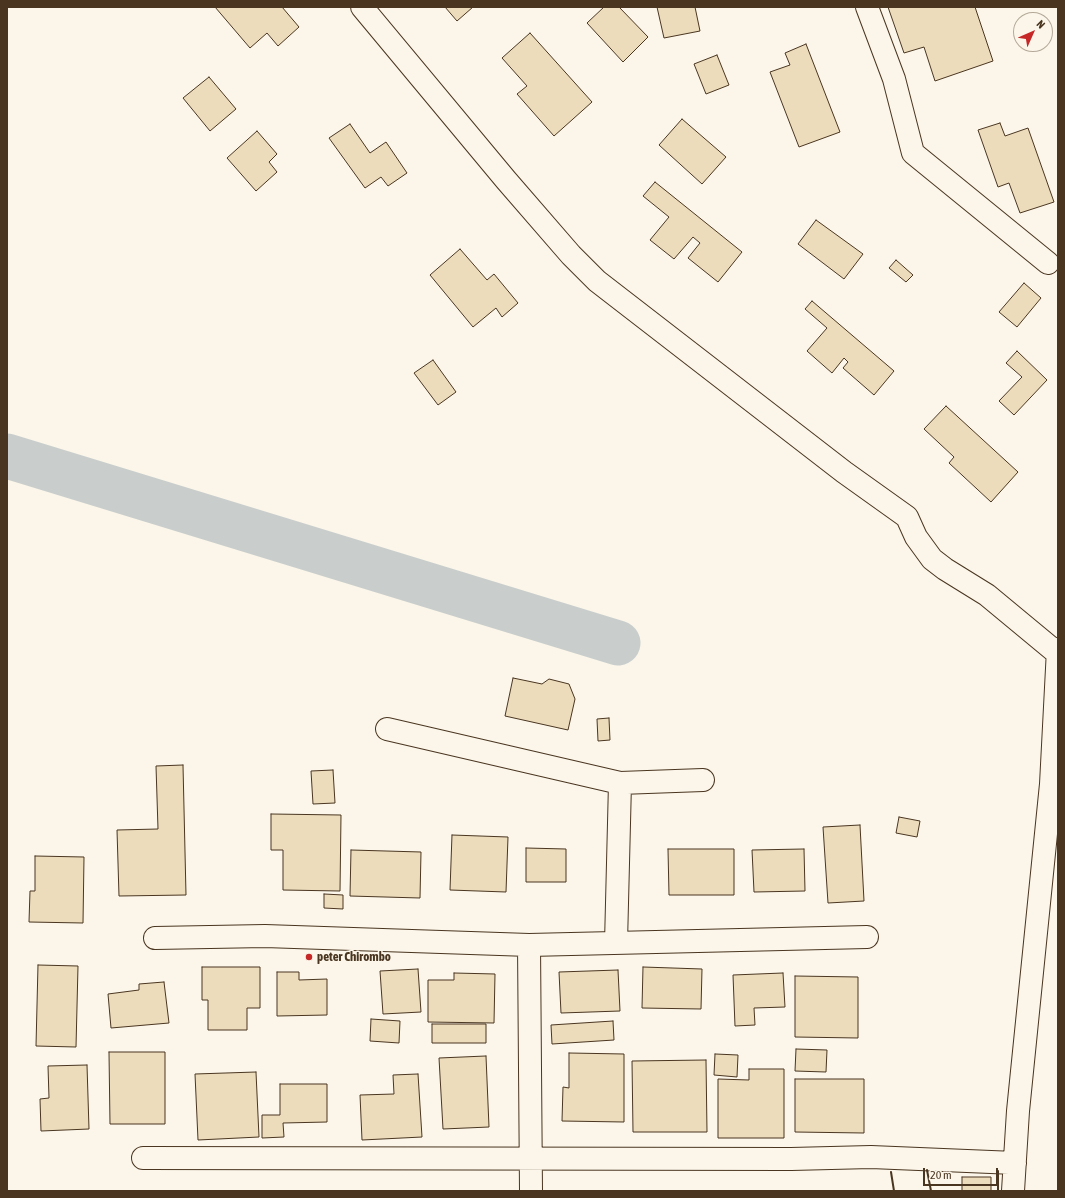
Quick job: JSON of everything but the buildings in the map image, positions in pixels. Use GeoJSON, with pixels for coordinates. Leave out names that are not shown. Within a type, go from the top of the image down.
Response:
{"type":"FeatureCollection","features":[{"type":"Feature","properties":{"kind":"street"},"geometry":{"type":"LineString","coordinates":[[362,7],[511,186],[571,255],[597,281],[844,472],[907,517],[916,537],[932,559],[944,569],[987,596],[1058,651],[1051,784],[1026,1022],[1013,1191]]}},
{"type":"Feature","properties":{"kind":"street"},"geometry":{"type":"LineString","coordinates":[[867,7],[894,79],[914,152],[1048,263]]}},
{"type":"Feature","properties":{"kind":"street"},"geometry":{"type":"LineString","coordinates":[[387,729],[620,783],[703,780]]}},
{"type":"Feature","properties":{"kind":"street"},"geometry":{"type":"LineString","coordinates":[[616,943],[620,783]]}},
{"type":"Feature","properties":{"kind":"street"},"geometry":{"type":"LineString","coordinates":[[155,938],[265,936],[529,945],[867,937]]}},
{"type":"Feature","properties":{"kind":"street"},"geometry":{"type":"LineString","coordinates":[[529,945],[532,1159],[531,1191]]}},
{"type":"Feature","properties":{"kind":"street"},"geometry":{"type":"LineString","coordinates":[[143,1158],[871,1158],[1015,1163]]}},
{"type":"Feature","properties":{"kind":"waterway"},"geometry":{"type":"LineString","coordinates":[[7,456],[618,643]]}},
{"type":"Feature","properties":{"kind":"wall"},"geometry":{"type":"LineString","coordinates":[[927,1170],[931,1191]]}},
{"type":"Feature","properties":{"kind":"wall"},"geometry":{"type":"LineString","coordinates":[[998,1171],[998,1191]]}},
{"type":"Feature","properties":{"kind":"wall"},"geometry":{"type":"LineString","coordinates":[[891,1172],[894,1191]]}},
{"type":"Feature","properties":{"kind":"place","name":"peter Chirombo"},"geometry":{"type":"Point","coordinates":[309,957]}}]}
